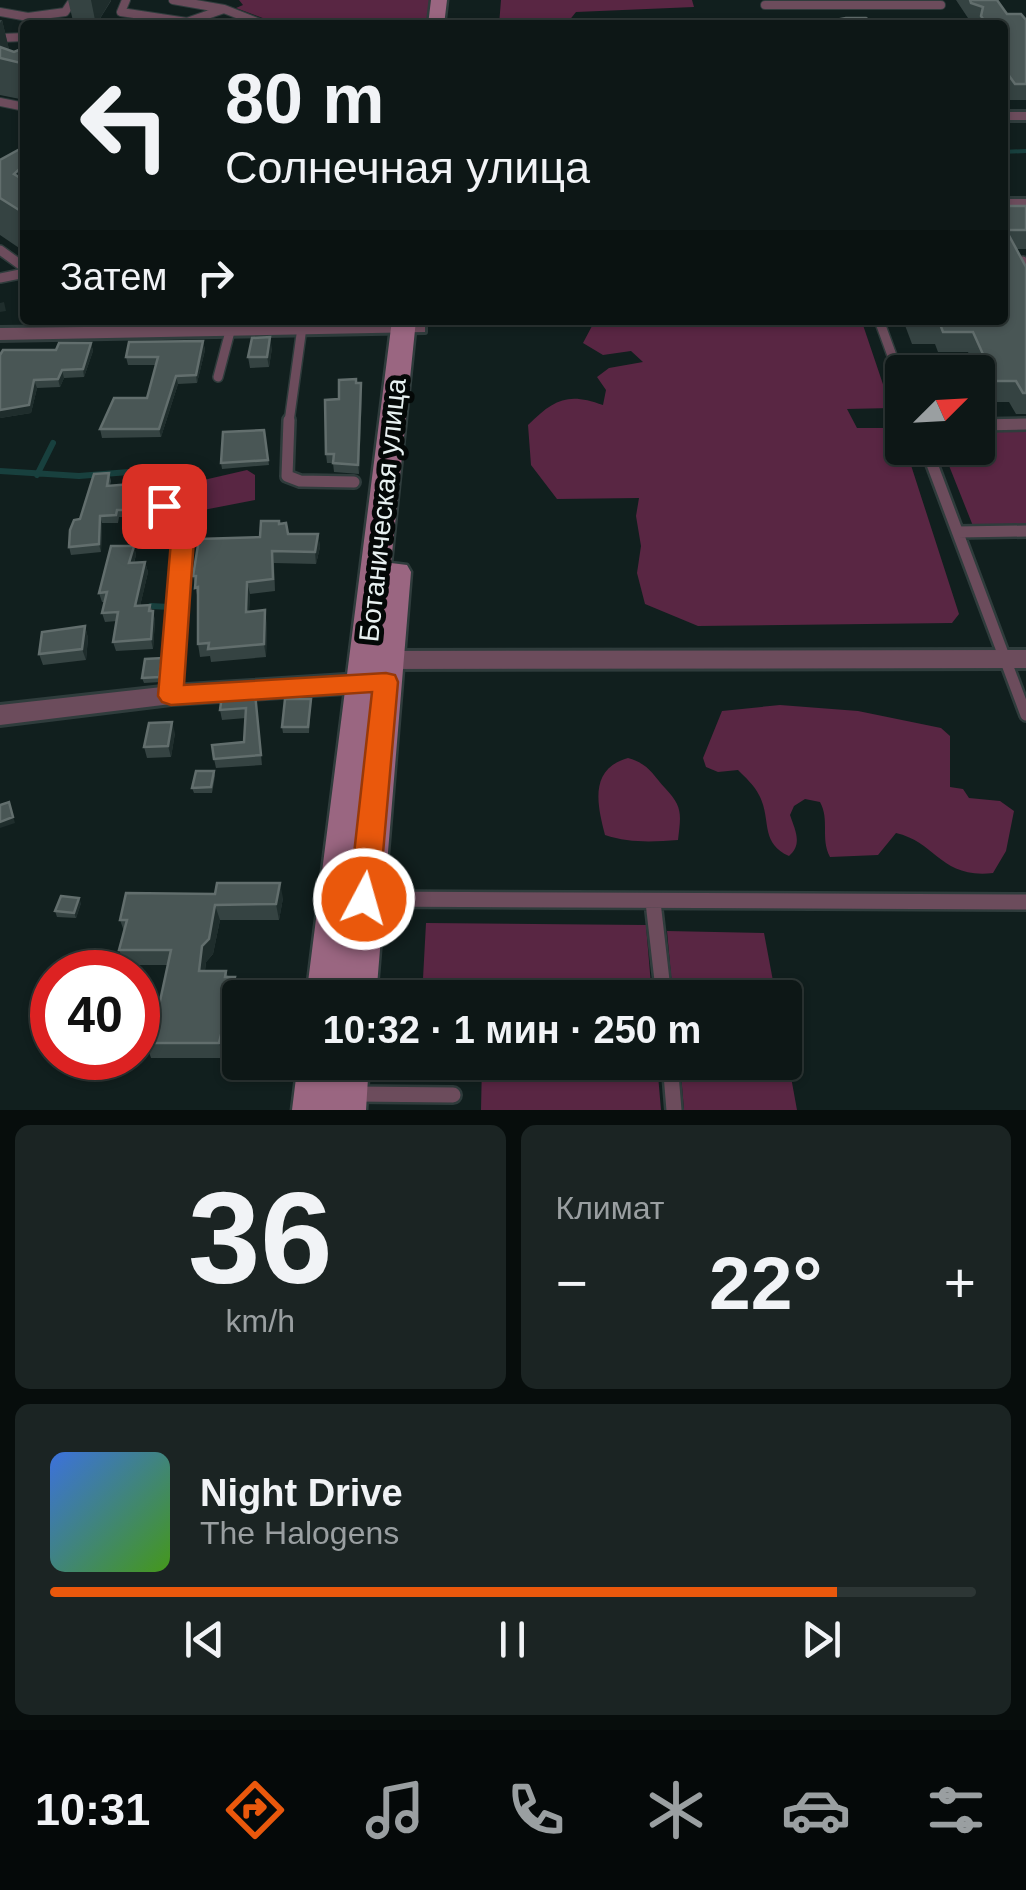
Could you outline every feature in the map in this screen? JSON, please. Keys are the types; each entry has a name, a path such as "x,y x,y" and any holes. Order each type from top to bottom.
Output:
{"street":[{"path":"0,334 303,325"},
{"name":"Ботаническая улица","path":"331,980 351,899 411,325"},
{"path":"0,715 375,671 1015,658"},
{"name":"Ботаническая улица","path":"351,899 354,980"}],"lane":[{"path":"6,0 0,10 36,18 65,12 73,0"},
{"path":"126,0 121,12 173,20"},
{"path":"173,0 224,9 251,20"},
{"path":"764,2 942,3"},
{"path":"193,20 224,9"},
{"path":"12,20 21,16"},
{"path":"136,20 144,16"},
{"path":"0,102 10,96"},
{"path":"0,250 20,266"},
{"path":"218,378 231,325"},
{"path":"303,325 289,419 288,476 300,481 354,482"},
{"path":"881,325 892,355"},
{"path":"995,424 1026,424"},
{"path":"932,465 1015,658 1026,716"},
{"path":"167,492 163,522 183,538 171,696"},
{"path":"958,532 1026,532"},
{"path":"351,899 1026,902"},
{"path":"653,902 662,980"},
{"path":"672,1080 674,1110"},
{"path":"331,1089 453,1095"}],"shaded area":[{"path":"239,0 430,0 429,20 268,20 236,8 243,5"},
{"path":"501,0 692,0 694,7 576,12 570,20 499,20"},
{"path":"591,325 863,325 885,390 885,408 847,409 857,428 885,428 885,465 911,465 959,614 952,623 698,626 645,604 637,573 641,546 636,516 639,498 557,499 531,465 528,425 537,416 562,400 580,399 603,405 606,390 597,377 609,368 643,362 631,351 603,355 583,343"},
{"path":"995,427 1026,427 1026,527 973,526 949,465 995,465"},
{"path":"247,470 255,475 255,500 193,512 181,505 182,485"},
{"path":"780,705 858,711 941,728 950,736 950,787 963,789 969,798 1000,801 1014,811 1006,851 993,873 962,871 896,833 878,855 830,857 820,802 805,799 794,806 790,815 796,847 789,856 780,850 773,844 763,804 752,785 738,770 718,772 706,767 703,758 722,711"},
{"path":"628,758 650,770 675,800 680,817 678,840 641,841 605,835 598,800 601,779 615,763"},
{"path":"426,923 646,925 651,980 423,980"},
{"path":"667,931 764,933 773,980 671,980"},
{"path":"482,1080 658,1080 661,1110 481,1110"},
{"path":"681,1080 792,1080 797,1110 684,1110"}],"building":[{"path":"970,0 997,0 1007,14 1021,14 1026,20 1026,84 1015,84 1008,74 1008,20 984,20 983,7"},
{"path":"0,47 14,52 20,49 20,63 0,58"},
{"path":"20,151 20,169 14,174 20,178 20,210 0,198 0,160"},
{"path":"1008,206 1026,206 1026,230 1008,230"},
{"path":"1008,234 1026,267 1026,393 1016,381 995,381 995,355 983,355 973,332 943,332 940,325 1008,325"},
{"path":"270,337 267,357 248,357 252,338"},
{"path":"203,341 196,375 176,376 159,429 100,429 114,398 147,398 158,357 126,357 129,342"},
{"path":"59,343 91,343 83,369 62,370 58,379 34,380 29,405 0,410 3,350 56,350"},
{"path":"356,379 356,383 361,383 358,465 333,463 334,454 326,454 325,400 339,399 339,380"},
{"path":"264,430 268,460 221,463 223,432"},
{"path":"109,473 107,486 133,484 126,510 100,516 99,544 69,547 70,530 74,520 80,519 94,474"},
{"path":"261,521 286,523 288,534 318,534 315,552 272,551 273,579 247,582 246,612 265,610 264,644 208,649 209,643 198,644 198,587 195,588 193,576 199,539 260,537"},
{"path":"111,546 134,546 129,563 145,562 135,606 150,605 149,611 153,611 151,639 113,642 118,612 102,613 107,592 99,593"},
{"path":"85,626 82,649 39,654 42,632"},
{"path":"162,658 159,677 142,678 145,659"},
{"path":"255,693 261,755 214,759 212,745 244,742 246,708 220,710 222,695"},
{"path":"285,699 311,699 308,727 282,727"},
{"path":"172,722 168,746 144,747 149,723"},
{"path":"196,771 214,771 211,787 192,788"},
{"path":"9,802 13,817 0,822 0,805"},
{"path":"217,883 280,883 276,904 215,905 199,971 226,971 225,977 235,977 222,980 219,1043 160,1043 160,1001 171,950 119,950 127,920 120,920 126,893 215,894"},
{"path":"61,896 79,898 74,913 55,911"}],"waterway":[{"path":"1008,152 1026,151"},
{"path":"38,473 53,443"},
{"path":"0,471 38,473"},
{"path":"38,473 79,476 129,472"},
{"path":"151,606 169,607 175,540"}],"route":[{"path":"164,506 163,522 183,538 171,696 386,682 364,899"}]}
